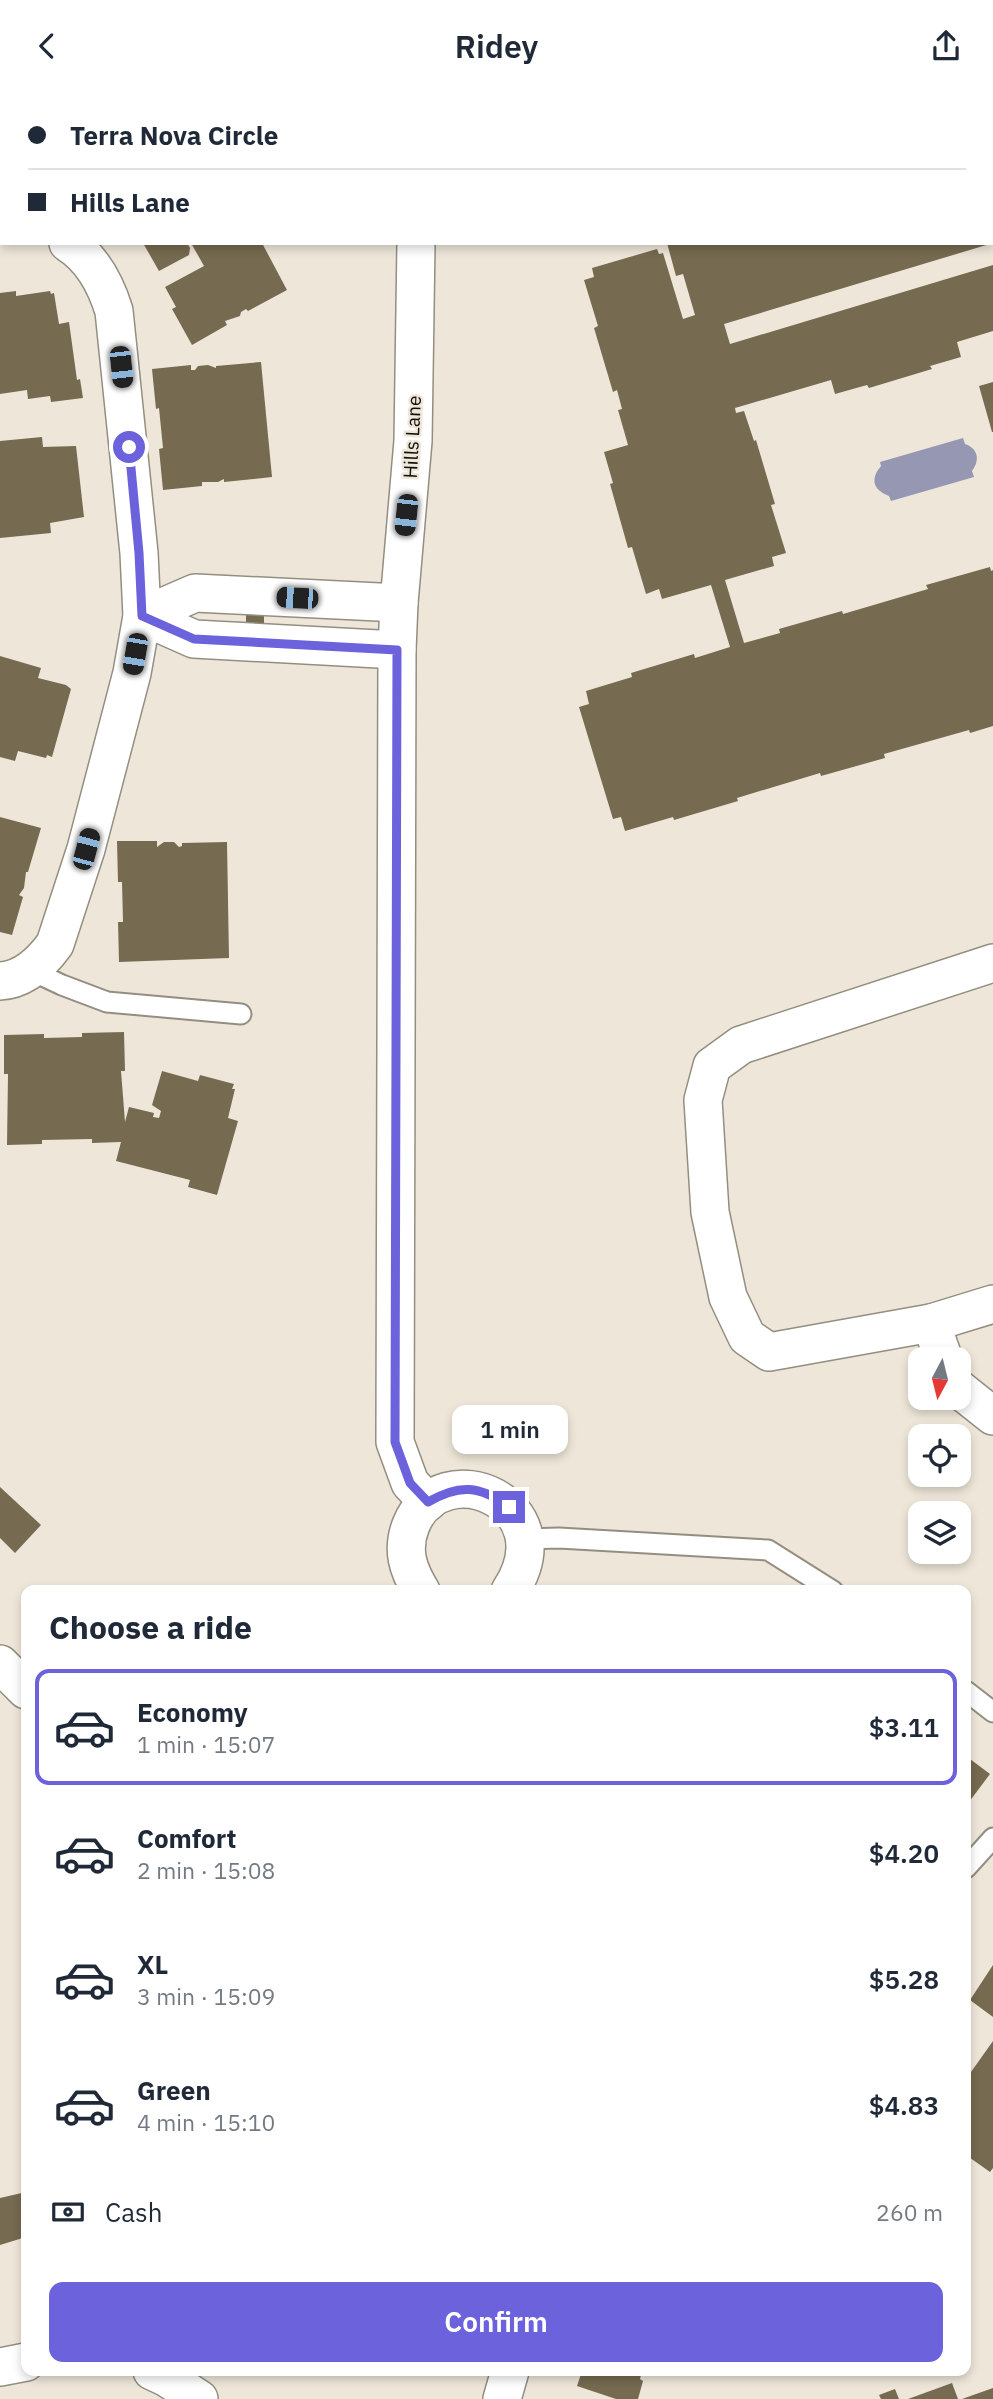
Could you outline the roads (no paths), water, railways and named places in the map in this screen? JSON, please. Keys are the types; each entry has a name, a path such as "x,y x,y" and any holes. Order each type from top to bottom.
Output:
{"street":[{"path":"15,975 45,957 55,944 62,927 86,849 132,673 142,616 139,553 114,311 101,278 70,245"},
{"name":"Hills Lane","path":"416,245 413,441 397,650 395,1442 410,1483 428,1502"},
{"path":"142,616 195,593 399,603"},
{"path":"142,616 194,639 397,650"},
{"path":"993,963 741,1045 712,1066 704,1100 710,1212 728,1297 747,1337 769,1352 931,1323 993,1304"},
{"path":"931,1323 939,1347"},
{"path":"971,1399 993,1416"},
{"path":"417,1585 410,1574 405,1555 407,1535 414,1517 428,1502 443,1493 460,1489 486,1493 509,1507 519,1522 525,1539 525,1557 520,1576 514,1585"},
{"path":"0,1664 21,1685"},
{"path":"0,2367 21,2363"},
{"path":"163,2376 200,2399"},
{"path":"502,2399 509,2376"}],"lane":[{"path":"15,975 61,985 107,1002 241,1014"},
{"path":"525,1539 559,1538 768,1551 823,1585"},
{"path":"971,1695 993,1712"},
{"path":"971,1862 993,1838"}],"water":[{"path":"963,438 976,455 972,471 974,477 891,501 889,496 879,491 874,480 881,466 880,462"}]}
